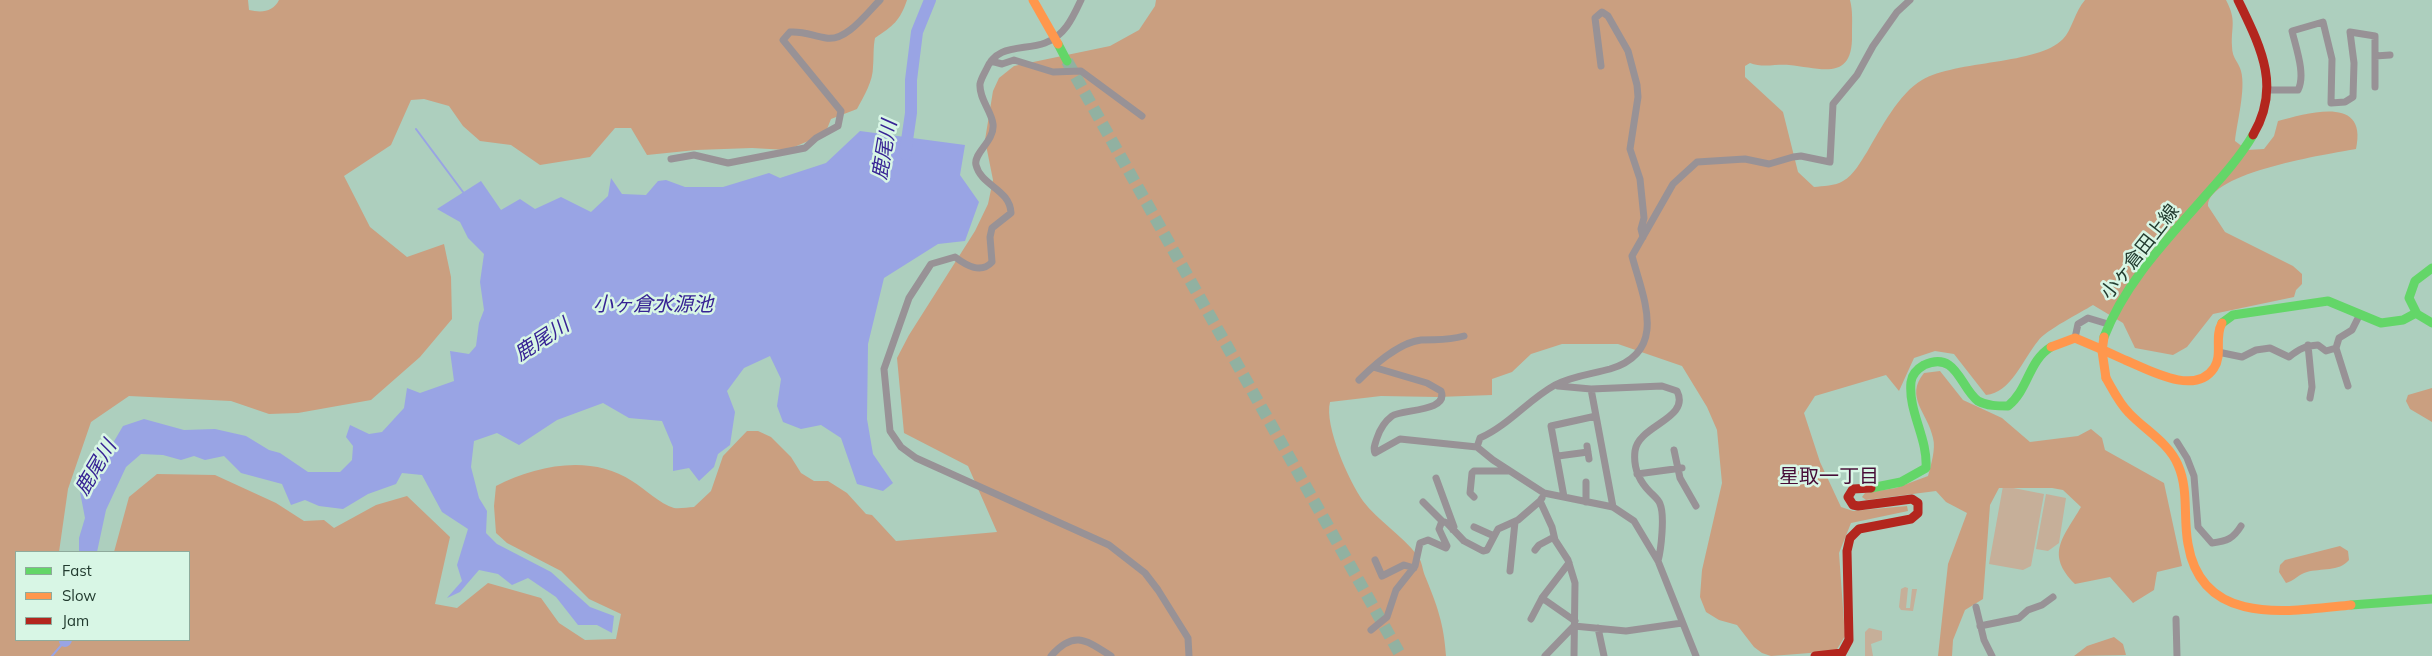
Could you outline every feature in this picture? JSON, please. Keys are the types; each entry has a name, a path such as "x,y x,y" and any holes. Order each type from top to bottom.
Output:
{"main road":[{"path":"1033,0 1067,61"},
{"name":"小ヶ倉田上線","path":"2238,0 2257,40 2265,66 2268,90 2261,118 2239,156 2128,287 2113,312 2104,337 2102,351 2106,378 2117,399 2130,415 2155,434 2170,449 2185,484 2187,499 2186,521 2190,551 2196,568 2219,596 2242,608 2269,613 2432,599"},
{"path":"2432,268 2415,281 2410,292 2410,302 2416,314 2432,323"},
{"path":"1815,656 1842,653 1849,640 1848,540 1859,529 1911,519 1916,517 1919,511 1918,503 1912,499 1858,506 1853,505 1848,497 1853,489 1872,489 1913,477 1926,468 1927,454 1911,402 1911,381 1914,373 1926,364 1940,361 1956,371 1976,400 1985,405 2008,406 2022,393 2041,354 2053,346 2075,338 2163,377 2177,379 2207,376 2215,367 2218,352 2217,334 2220,327 2227,318 2234,315 2328,301 2390,325 2400,323 2416,314"}],"street":[{"path":"671,159 694,156 728,163 805,148 816,138 838,126 841,112 787,48 783,40 790,32 802,31 828,39 843,35 880,0"},
{"path":"1081,0 1066,28 1044,43 1007,49 991,60 980,83 981,95 993,124 988,144 978,156 976,165 981,174 1008,199 1012,213 992,228 990,237 992,262 987,268 980,270 955,257 931,264 909,298 884,369 890,431 901,447 916,458 1109,545 1145,572 1188,638 1189,656"},
{"path":"1477,447 1480,438 1511,419 1526,404 1555,385 1612,368 1634,356 1645,342 1648,325 1646,304 1632,256 1673,184 1696,162 1744,159 1769,164 1801,156 1830,162 1833,104 1857,75 1873,46 1897,12 1910,0"},
{"path":"1601,66 1596,18 1602,12 1608,16 1628,51 1637,80 1638,97 1630,149 1640,179 1644,218 1641,230 1643,236"},
{"path":"2268,90 2298,90 2300,86 2300,66 2292,31 2323,22 2332,59 2331,103 2345,102 2353,97 2354,63 2350,32 2375,36 2375,87"},
{"path":"2375,56 2390,55"},
{"path":"991,60 1002,64 1014,60 1053,72 1080,71 1142,116"},
{"path":"2348,386 2336,348 2339,338 2352,330 2360,314"},
{"path":"2075,338 2078,324 2088,318 2108,324"},
{"path":"1359,380 1373,366 1414,342 1446,341 1464,336"},
{"path":"2318,345 2319,336"},
{"path":"2218,352 2242,357 2256,350 2270,348 2289,357 2300,348 2308,345 2318,345 2326,351 2336,348"},
{"path":"2308,345 2312,387 2310,398"},
{"path":"1373,366 1427,383 1441,391 1442,395 1441,400 1433,406 1393,415 1383,424 1374,447 1374,453 1400,439 1477,447 1493,460 1544,493 1613,507 1634,521 1658,561 1696,656"},
{"path":"1555,385 1591,388 1662,386 1677,391 1680,401 1676,410 1639,440 1635,453 1637,474 1660,504 1662,513 1658,561"},
{"path":"1591,388 1613,507"},
{"path":"1564,497 1551,426 1596,416"},
{"path":"2178,442 2194,476 2198,527 2212,543 2227,541 2234,537 2242,526"},
{"path":"1674,450 1696,506"},
{"path":"1558,456 1588,452"},
{"path":"1637,474 1680,469"},
{"path":"1474,497 1470,493 1472,473 1474,471 1510,471"},
{"path":"1436,478 1446,510 1454,526 1453,530"},
{"path":"1586,482 1586,502"},
{"path":"1423,502 1464,541 1483,551 1487,550 1494,536 1503,526 1515,522 1540,501 1544,493"},
{"path":"1540,501 1552,527 1554,537 1569,563 1575,583 1574,656"},
{"path":"1371,630 1387,617 1396,590 1414,568 1419,546 1424,540 1434,541 1446,548 1447,546 1439,529 1442,521"},
{"path":"1510,571 1515,522"},
{"path":"1474,527 1494,536"},
{"path":"1535,550 1539,545 1554,537"},
{"path":"1375,560 1382,576 1404,566 1414,568"},
{"path":"1531,619 1542,598 1569,563"},
{"path":"1980,626 2019,618 2028,610 2042,605 2053,597"},
{"path":"1542,598 1574,623 1598,628 1626,631 1646,630 1682,623"},
{"path":"1976,607 1980,626 1992,656"},
{"path":"2176,619 2177,656"},
{"path":"1545,656 1574,623"},
{"path":"1598,628 1604,656"},
{"path":"1051,656 1066,642 1086,640 1111,656"}],"shaded area":[{"path":"0,0 248,0 249,10 267,11 274,7 279,0 907,0 902,13 895,22 875,38 873,72 868,88 857,109 831,119 825,134 787,150 752,148 696,150 647,155 631,128 615,128 590,157 540,165 511,145 480,141 463,126 449,106 424,99 411,100 391,145 344,176 370,227 407,257 444,244 451,277 452,319 420,357 371,400 298,413 269,414 231,401 129,396 91,422 68,489 59,551 15,551 15,641 190,641 190,551 114,551 129,497 157,474 215,475 276,503 304,521 324,520 334,528 376,505 407,496 450,537 435,604 457,608 488,583 541,598 559,623 585,640 616,639 621,614 589,599 561,571 507,543 496,533 494,506 496,486 546,468 582,465 599,467 616,473 674,508 694,507 711,491 723,456 747,431 758,431 771,437 791,457 801,473 814,481 828,481 847,493 866,514 872,515 896,541 997,532 968,466 904,433 897,358 909,335 975,231 988,204 993,180 985,140 993,91 999,78 1014,66 1110,46 1139,30 1155,6 1156,0 1850,0 1852,8 1851,50 1847,60 1841,66 1833,69 1823,69 1750,63 1745,66 1745,77 1783,112 1798,172 1814,187 1836,184 1851,175 1860,164 1898,103 1922,80 1955,69 2035,54 2051,47 2063,39 2069,31 2085,0 2226,0 2233,23 2232,50 2242,78 2242,96 2235,141 2247,150 2264,149 2274,136 2278,121 2319,112 2345,114 2353,121 2357,132 2356,149 2297,160 2248,174 2227,183 2213,194 2208,206 2225,232 2293,266 2302,274 2302,284 2296,290 2294,297 2213,314 2187,347 2173,355 2135,348 2123,323 2093,305 2055,327 2042,337 2032,348 2009,382 1995,393 1986,395 1954,354 1935,351 1914,358 1899,391 1886,375 1815,396 1804,413 1820,462 1841,507 1853,511 1907,506 1908,511 1851,523 1839,553 1845,636 1836,651 1771,656 1762,653 1754,647 1737,625 1719,620 1706,612 1700,597 1702,570 1722,483 1717,430 1707,407 1682,366 1618,344 1562,344 1531,354 1512,372 1492,379 1492,395 1438,397 1381,396 1330,402 1329,412 1334,439 1357,492 1369,508 1420,559 1439,615 1444,634 1446,656 0,656"},
{"path":"1940,371 1963,400 2002,418 2030,442 2078,436 2091,429 2102,438 2105,450 2164,483 2182,566 2157,572 2154,590 2133,603 2110,577 2075,584 2061,564 2059,555 2063,537 2081,507 2063,490 2052,488 1999,488 1990,505 1983,599 1965,610 1953,640 1952,656 1938,656 1948,564 1967,513 1946,502 1936,491 1866,500 1862,497 1865,493 1896,488 1928,476 1933,457 1934,442 1919,405 1916,390 1918,382 1924,373"},
{"path":"2432,388 2432,422 2410,409 2406,401 2408,395"},
{"path":"2003,486 2044,494 2031,566 2023,570 1989,564"},
{"path":"2046,494 2066,498 2059,543 2048,551 2036,549"},
{"path":"2340,546 2348,551 2349,560 2345,564 2330,569 2307,572 2286,583 2279,572 2280,565 2285,560"},
{"path":"1908,588 1906,608 1910,608 1912,589 1917,589 1913,611 1901,610 1899,607 1901,589"},
{"path":"1869,628 1882,631 1882,640 1871,644 1873,656 1865,656 1865,632"},
{"path":"2114,637 2123,644 2126,655 2074,656 2087,646"}],"water":[{"name":"小ヶ倉水源池","path":"860,131 965,145 960,175 979,202 965,241 938,244 884,278 868,344 867,419 873,454 893,483 883,491 857,484 841,438 821,425 801,429 783,422 777,406 781,379 770,356 744,368 727,391 735,412 730,445 718,454 714,467 699,481 689,468 673,471 673,447 662,421 629,418 603,403 557,420 519,445 497,433 474,441 471,467 479,498 487,511 486,533 497,544 551,572 590,607 614,616 612,633 597,625 578,625 556,597 528,578 512,585 498,574 479,570 460,592 447,598 462,581 457,565 468,529 442,512 422,475 402,473 396,484 368,494 343,509 319,506 305,500 291,505 282,484 241,473 224,456 205,460 194,456 181,460 163,455 141,454 126,467 106,510 97,551 79,551 79,538 85,518 80,492 96,472 123,426 144,419 184,430 215,429 246,436 269,450 280,453 308,472 340,472 352,460 353,446 346,437 350,425 369,434 382,432 404,408 407,388 420,393 454,381 450,351 469,354 476,346 479,323 484,310 480,282 484,254 468,238 460,222 437,209 481,181 501,210 520,199 535,209 561,197 591,212 608,196 611,178 622,194 646,195 658,181 666,180 685,187 723,187 769,173 780,178 826,163"}],"waterway":[{"name":"鹿尾川","path":"905,154 911,113 911,80 917,32 930,0"},
{"path":"416,129 463,192"},
{"path":"52,656 65,641"}],"tunnel":[{"path":"1067,61 1401,656"}],"traffic: fast":[{"path":"1058,44 1067,61"},
{"path":"2104,337 2113,317 2136,279 2162,245 2231,166 2253,135"},
{"path":"2432,268 2415,281 2409,298 2417,314 2432,323"},
{"path":"2222,323 2233,315 2328,301 2381,323 2403,320 2416,313"},
{"path":"1871,488 1901,482 1926,468 1924,446 1912,404 1911,393 1911,382 1919,368 1935,362 1944,362 1957,372 1978,401 1989,405 2008,406 2020,392 2033,367 2043,353 2051,347"},
{"path":"2351,605 2432,599"}],"traffic: slow":[{"path":"1033,0 1058,44"},
{"path":"2051,347 2075,338 2158,374 2183,381 2195,380 2206,376 2217,363 2219,334 2222,323"},
{"path":"2104,337 2102,351 2106,378"},
{"path":"2106,378 2125,409 2163,443 2178,465 2184,484 2188,544 2197,571 2211,590 2230,602 2252,608 2302,610 2351,605"}],"traffic: jam":[{"path":"2238,0 2260,50 2265,66 2267,83 2262,117 2253,135"},
{"path":"1815,656 1842,653 1849,640 1847,551 1850,538 1859,529 1911,519 1918,513 1918,503 1912,499 1858,506 1853,505 1848,497 1853,489 1871,488"}],"district":[{"name":"星取一丁目","path":"1829,477"}]}
